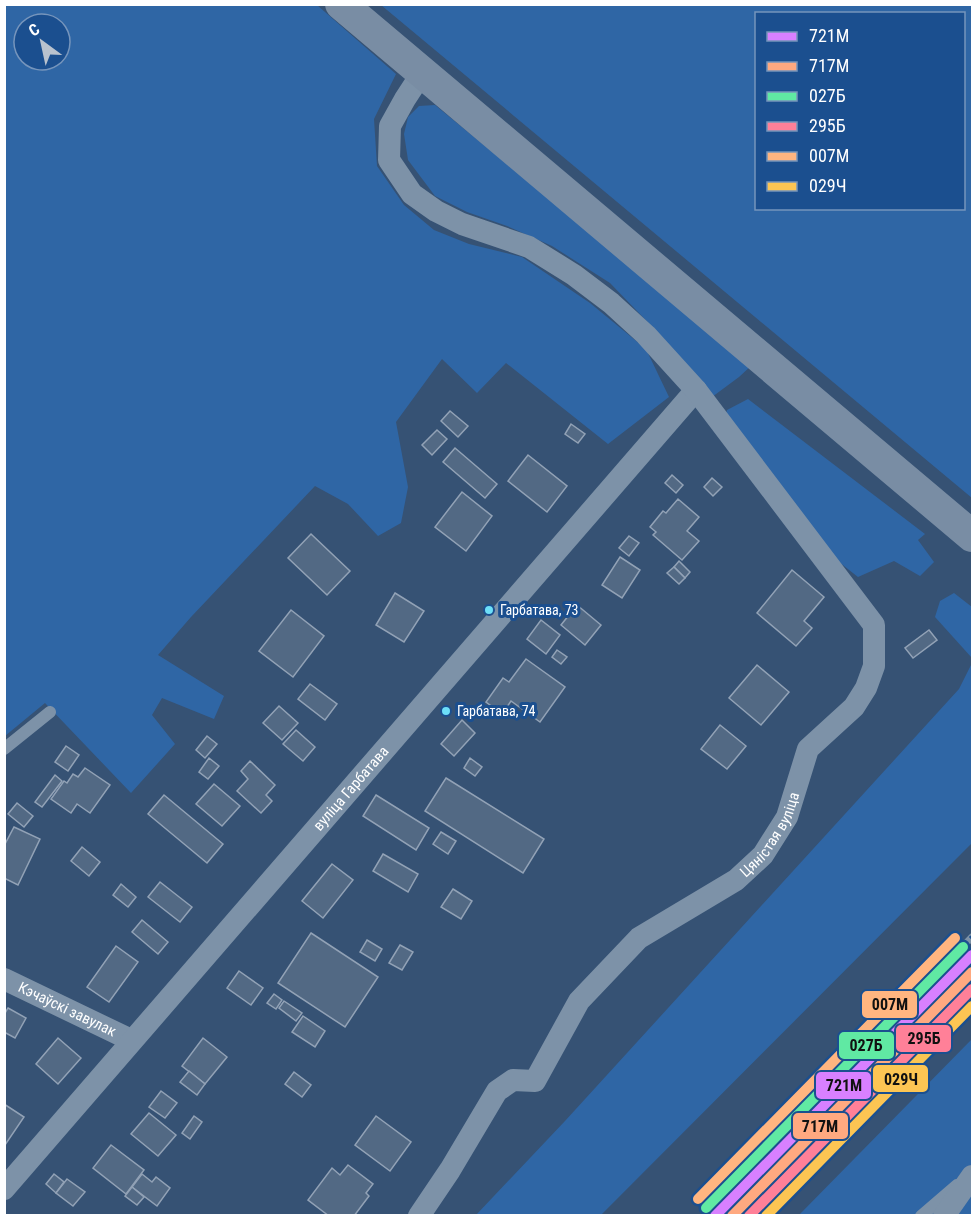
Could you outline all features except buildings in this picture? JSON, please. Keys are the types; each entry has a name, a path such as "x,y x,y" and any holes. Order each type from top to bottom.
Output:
{"main road":[{"path":"340,4 972,536"}],"street":[{"path":"422,73 390,126 389,160 412,194 436,212 462,224 529,247 574,276 611,303 637,327 696,390"},
{"name":"вуліца Гарбатава","path":"4,1189 696,390"},
{"name":"Цяністая вуліца","path":"419,1215 450,1170 497,1091 513,1080 535,1081 579,1001 639,938 736,880 763,855 787,817 808,749 854,706 866,688 874,666 874,625 696,390"},
{"name":"Кэчаўскі завулак","path":"4,979 131,1040"},
{"path":"944,1215 972,1176"}],"lane":[{"path":"4,749 50,712"},
{"path":"921,1215 972,1171"}],"shaded area":[{"path":"5,5 317,5 396,74 374,119 377,166 404,205 434,230 469,244 522,257 590,303 646,349 669,397 608,444 506,363 477,393 442,359 396,422 408,487 401,523 378,536 348,504 315,486 158,655 224,696 214,719 162,698 152,715 175,744 131,793 45,703 5,736"},
{"path":"381,5 972,5 972,498"},
{"path":"435,105 752,365 712,397 663,338 610,283 552,246 507,226 467,212 435,196 408,160 404,134 408,117 419,106"},
{"path":"748,399 925,534 918,540 934,562 920,576 894,561 858,577 825,551 724,422 727,410"},
{"path":"954,593 972,607 972,658 935,617 940,601"},
{"path":"972,663 972,843 601,1215 476,1215 565,1121 959,689"},
{"path":"972,1039 972,1215 799,1215"}],"railway":[{"path":"763,1166 828,1087 972,937"}],"transit line":[{"name":"007М","path":"698,1199 955,938"},
{"name":"027Б","path":"706,1208 963,947"},
{"name":"721М","path":"715,1216 972,955"},
{"name":"717М","path":"732,1216 972,972"},
{"name":"295Б","path":"749,1216 972,989"},
{"name":"029Ч","path":"766,1216 972,1006"}],"place":[{"name":"Гарбатава, 73","path":"489,610"},
{"name":"Гарбатава, 74","path":"446,711"}]}
